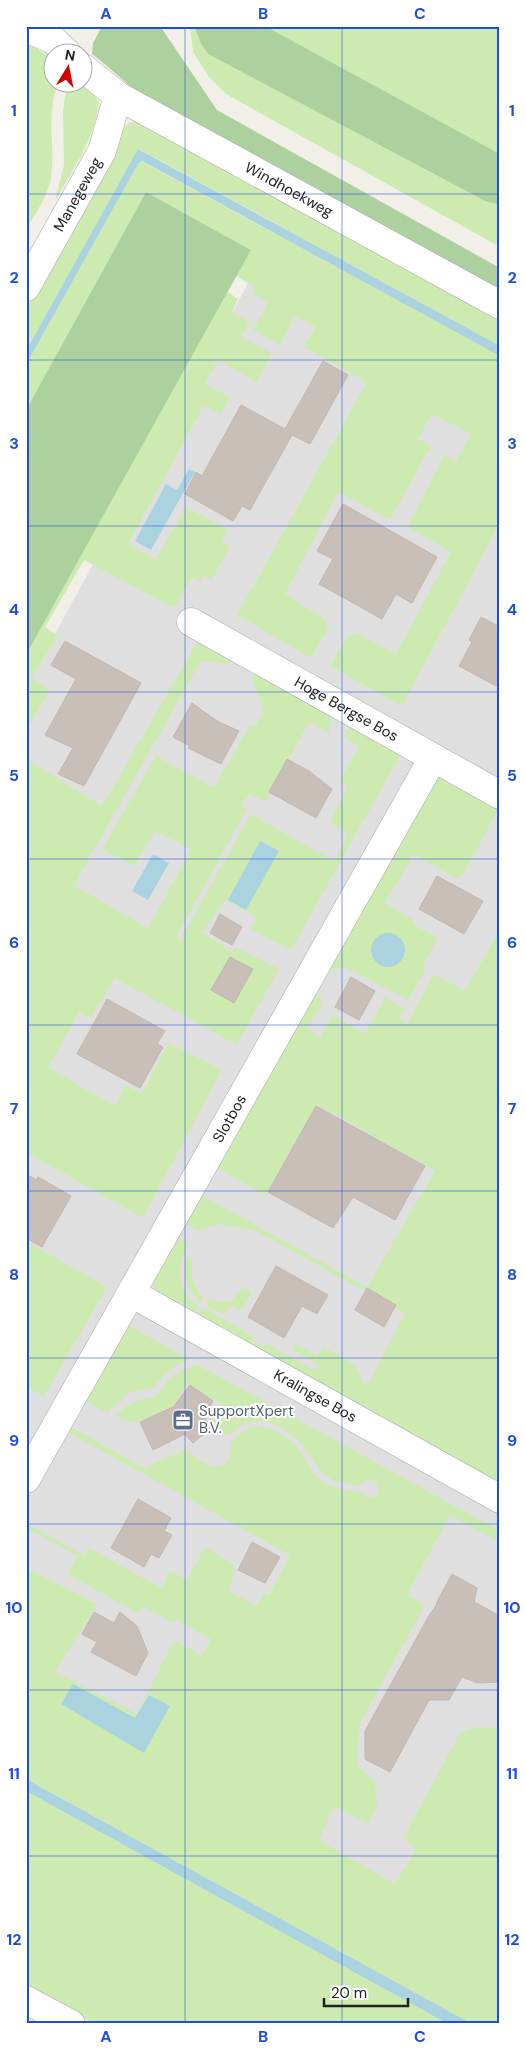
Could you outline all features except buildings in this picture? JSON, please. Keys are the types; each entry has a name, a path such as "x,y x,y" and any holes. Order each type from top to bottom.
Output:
{"street":[{"path":"26,28 54,42"},
{"name":"Windhoekweg","path":"92,75 118,96 500,305"},
{"name":"Manegeweg","path":"26,287 102,151 118,96"},
{"name":"Hoge Bergse Bos","path":"191,622 500,795"},
{"name":"Slotbos","path":"26,1479 432,758"},
{"name":"Kralingse Bos","path":"132,1293 500,1498"},
{"path":"26,2000 71,2024"}],"shaded area":[{"path":"302,186 500,294 500,2024 465,2024 26,1774 26,686"}],"green space":[{"path":"102,26 160,26 217,110 500,268 500,292 150,103 92,54 93,43"},
{"path":"190,26 194,26 201,44 208,54 485,201 500,205 500,247 226,94 209,77 193,52"},
{"path":"194,26 265,26 500,154 500,205 485,201 208,54 201,44"},
{"path":"265,26 500,26 500,154"},
{"path":"26,41 42,52 42,92 56,92 52,117 51,178 44,198 26,230"},
{"path":"67,92 91,92 99,102 97,116 88,141 55,201 64,165 63,112"},
{"path":"143,120 500,317 500,346 139,149 26,351 26,302 121,128 131,122"},
{"path":"141,161 500,356 500,523 402,706 330,666 347,637 358,634 396,654 451,552 407,527 444,455 456,461 471,434 432,414 418,439 431,446 390,520 338,492 285,594 325,619 328,629 311,658 237,615 367,382 303,347 316,327 295,316 280,345 253,330 268,302 252,293 255,287 236,276 251,250 146,192 26,410 26,365"},
{"path":"146,192 251,250 26,655 26,410"},
{"path":"228,292 238,299 232,312 249,322 241,337 272,353 256,382 218,360 205,384 230,397 221,414 204,405 128,544 156,559 186,507 228,530 221,542 230,546 212,580 204,575 200,581 192,578 174,608 84,560 45,627 58,636 31,678 50,690 26,731 26,655"},
{"path":"200,637 237,659 229,664 201,661 74,885 148,929 191,849 155,831 134,866 102,849 156,756 214,788 250,725 255,727 264,710 252,679 256,671 331,712 329,733 309,722 266,802 249,794 241,806 247,809 176,937 180,940 251,814 334,861 348,835 330,822 348,786 339,781 359,747 344,737 350,725 402,752 291,950 250,929 257,918 225,899 203,932 232,952 235,947 279,969 237,1045 115,978 91,1018 79,1012 48,1068 115,1106 126,1085 142,1094 169,1043 222,1070 143,1218 26,1152 26,759 102,806"},
{"path":"439,778 450,780 499,808 463,875 455,878 414,854 385,903 413,920 414,925 438,938 423,965 425,970 408,1000 346,968 325,969 428,781"},
{"path":"500,929 500,1050 497,1055 500,1057 500,1486 196,1318 202,1307 254,1337 253,1342 262,1346 268,1344 313,1370 317,1368 317,1364 292,1350 295,1344 317,1356 324,1347 355,1365 363,1383 369,1383 405,1313 254,1230 218,1224 198,1231 183,1222 199,1194 367,1287 435,1171 317,1104 265,1195 215,1167 314,987 322,1004 307,1028 320,1037 332,1015 365,1034 385,997 405,1009 399,1019 407,1024 434,974 465,991"},
{"path":"176,1235 189,1244 182,1261 180,1277 185,1292 198,1306 192,1317 164,1302 156,1291 155,1275 158,1266"},
{"path":"26,1241 107,1287 44,1396 26,1387"},
{"path":"187,1257 193,1259 192,1275 194,1284 204,1298 201,1302 191,1292 186,1282"},
{"path":"243,1287 252,1293 241,1311 231,1306 224,1315 206,1306 209,1299 221,1302 231,1301"},
{"path":"128,1325 190,1360 174,1367 153,1388 130,1392 107,1413 84,1400"},
{"path":"198,1365 500,1531 499,1542 450,1515 407,1595 425,1605 359,1725 357,1765 375,1782 377,1806 369,1824 334,1806 319,1840 395,1884 416,1849 403,1838 460,1733 475,1727 494,1728 500,1723 500,2024 472,2024 26,1779 26,1568 97,1604 55,1672 137,1714 174,1640 202,1656 211,1639 177,1620 171,1622 143,1606 138,1613 67,1574 78,1556 26,1528 26,1523 85,1556 89,1548 161,1588 170,1571 187,1580 205,1547 234,1565 234,1575 228,1591 257,1606 264,1593 269,1595 290,1555 66,1431 69,1426 146,1469 152,1464 187,1449 199,1460 214,1467 226,1464 230,1455 231,1443 243,1431 257,1426 263,1427 286,1437 294,1444 313,1472 325,1483 370,1497 375,1497 379,1491 376,1481 365,1480 359,1486 333,1481 320,1470 298,1440 281,1427 264,1421 244,1423 233,1433 226,1436 221,1427 213,1423 222,1404 186,1385 172,1409 135,1422 122,1420 117,1415 134,1402 155,1398 177,1373"},
{"path":"26,1791 448,2024 95,2024 26,1987"}],"water":[{"path":"138,149 500,346 500,356 142,161 138,164 26,365 26,351"},
{"path":"189,469 195,472 151,550 135,541 166,484 177,490"},
{"path":"260,841 279,851 246,910 228,900"},
{"path":"153,854 169,863 148,900 132,891"},
{"path":"388,933 395,934 400,938 404,943 404,957 400,962 395,966 388,967 381,966 376,962 372,957 371,950 372,943 376,938 381,934"},
{"path":"73,1684 135,1718 149,1695 170,1706 144,1753 61,1704"},
{"path":"26,1779 472,2024 448,2024 26,1791"}],"place":[{"name":"SupportXpert B.V.","path":"183,1420"}]}
